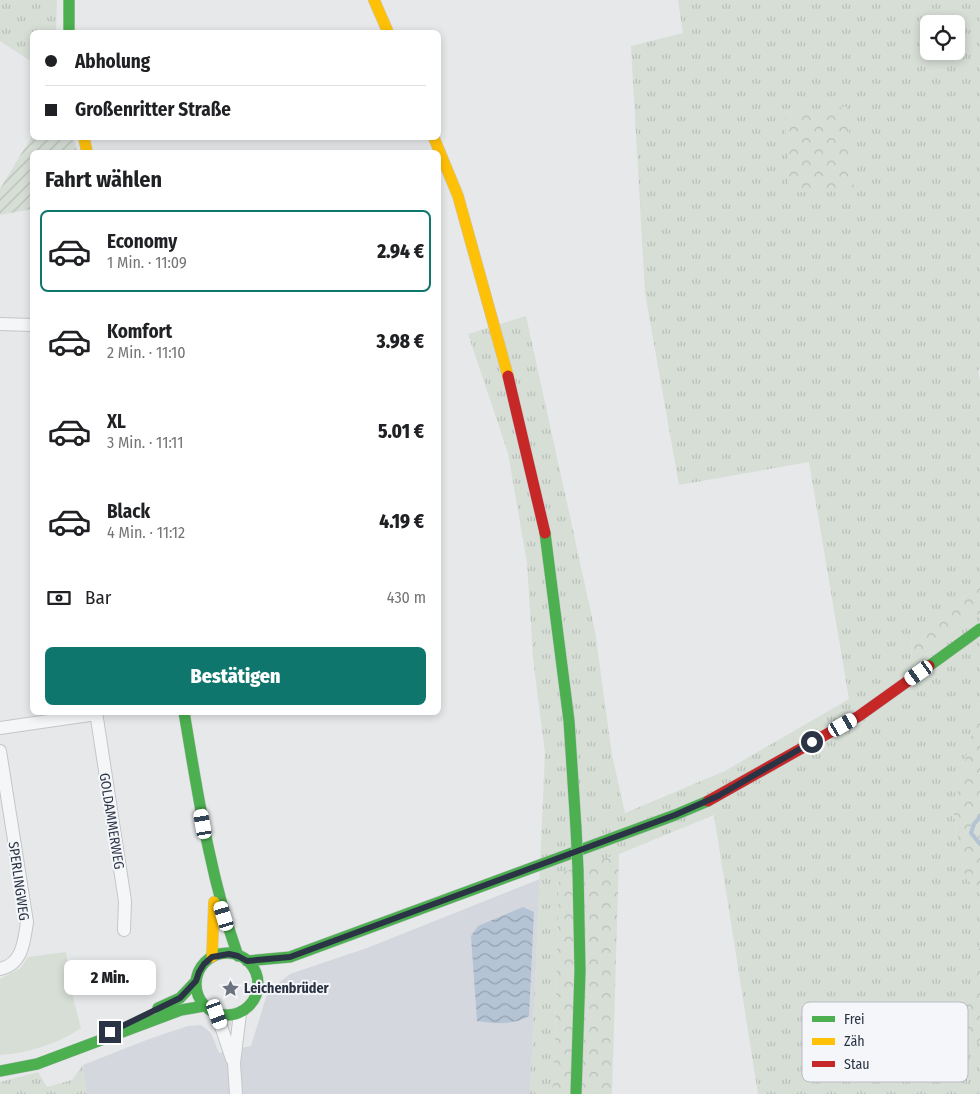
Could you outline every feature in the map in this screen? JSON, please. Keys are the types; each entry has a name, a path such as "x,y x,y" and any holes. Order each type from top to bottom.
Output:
{"street":[{"path":"69,0 69,30"},
{"path":"374,0 387,30"},
{"path":"441,155 458,196 506,367 544,529 569,721 576,828 580,971 576,1094"},
{"path":"0,324 30,325"},
{"path":"185,715 213,879 229,934 243,958 253,968 258,984 257,993 253,1001 240,1012 225,1015 217,1014 204,1006 197,990 196,981 199,972 212,957 229,954 243,958 290,957 675,815 718,796 859,716 980,629"},
{"path":"0,728 83,715"},
{"name":"GOLDAMMERWEG","path":"96,715 125,901 124,930"},
{"name":"SPERLINGWEG","path":"0,751 27,922 23,947 17,958 8,967 0,969"},
{"path":"212,957 214,920 213,879"},
{"path":"258,984 290,957"},
{"path":"75,1050 180,998 196,981"},
{"path":"0,1071 37,1064 181,1010 204,1006"},
{"path":"236,1094 234,1063 240,1012"},
{"path":"217,1014 234,1063"}],"shaded area":[{"path":"540,879 530,1094 86,1094 83,1065 188,1026 201,1025 211,1033 219,1053 251,1046 268,991 290,974 367,948"}],"green space":[{"path":"0,0 57,0 56,30 30,30 30,61 0,41"},
{"path":"678,0 980,0 980,368 978,371 980,380 980,586 912,633 911,660 980,613 980,702 953,809 965,878 980,889 980,938 974,998 955,1002 802,1002 802,1082 968,1082 968,1044 980,1042 980,1094 758,1094 714,815 619,854 559,873 555,1048 552,1094 530,1094 545,753 533,658 527,563 508,453 468,334 526,316 595,631 612,755 625,813 725,771 849,699 809,462 679,485 645,293 631,46 683,33"},
{"path":"847,106 854,187 789,193 785,117"},
{"path":"30,139 74,140 77,150 30,150 30,209 0,215 0,189"},
{"path":"980,586 980,613 911,661 912,633"},
{"path":"980,702 980,889 965,878 953,809"},
{"path":"619,854 612,1094 552,1094 555,1048 559,873"},
{"path":"980,938 980,1042 968,1044 968,1002 956,1002 974,998"},
{"path":"66,952 74,1002 81,1028 62,1039 42,1047 0,1055 0,979 21,968 28,957"},
{"path":"83,1065 86,1094 0,1094 0,1082 38,1072 47,1087 72,1080"}],"water":[{"path":"523,907 534,912 529,1016 517,1021 504,1023 477,1021 471,936 478,926"}],"waterway":[{"path":"980,817 974,824 971,833 980,844"}],"traffic: fast":[{"path":"69,0 69,30"},
{"path":"545,533 569,721 576,828"},
{"path":"929,666 980,629"},
{"path":"185,715 212,866 238,956"},
{"path":"247,961 290,957 675,815 708,801"},
{"path":"576,828 578,870"},
{"path":"576,1094 580,971 578,870"},
{"path":"227,953 244,958 249,962 253,967 258,984 253,1001 249,1006 244,1010 227,1015 210,1010 205,1006 201,1001 196,984 201,967 205,962 210,958 227,953"},
{"path":"158,1008 180,998 196,981"},
{"path":"0,1071 37,1064 181,1010 204,1006"}],"traffic: slow":[{"path":"374,0 387,30"},
{"path":"84,140 87,150"},
{"path":"435,140 439,150"},
{"path":"441,155 458,196 508,376"},
{"path":"212,957 214,902"}],"traffic: jam":[{"path":"508,376 545,533"},
{"path":"708,801 859,716 929,666"}],"place":[{"name":"Leichenbrüder","path":"230,988"}],"route":[{"path":"110,1032 180,998 196,981 204,964 212,957 220,954 229,954 247,961 290,957 675,815 718,796 812,742"}]}
